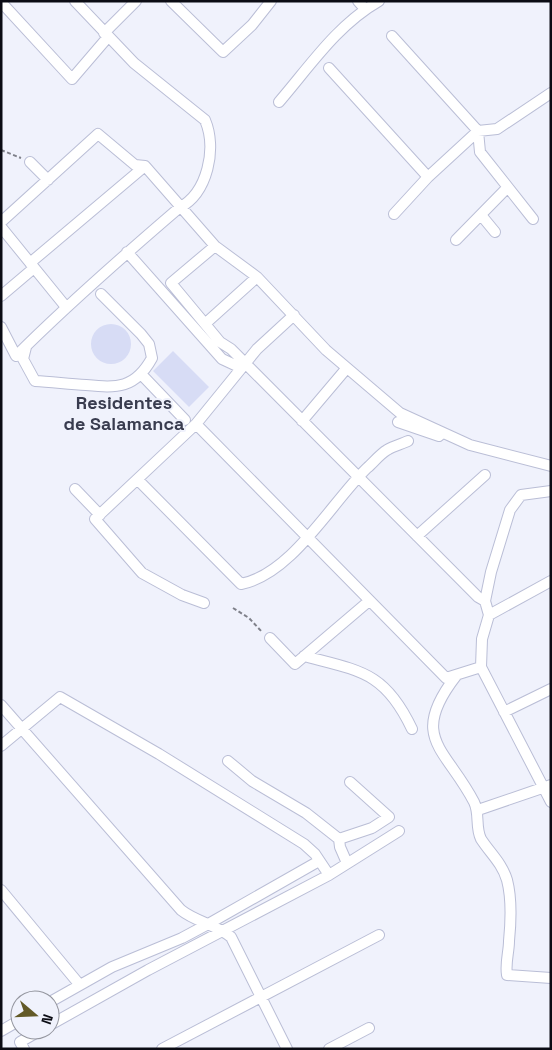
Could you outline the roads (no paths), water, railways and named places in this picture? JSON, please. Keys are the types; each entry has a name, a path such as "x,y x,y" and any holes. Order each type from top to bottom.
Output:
{"street":[{"path":"1,327 16,356 66,307 127,252 187,203 199,188 206,173 210,130 205,120 134,63 75,1"},
{"path":"1,2 72,79 106,35 136,1"},
{"path":"171,1 224,52 252,25 271,1"},
{"path":"279,102 314,61 324,46 362,5 378,1"},
{"path":"392,36 478,131 480,152 533,219"},
{"path":"329,68 428,177"},
{"path":"394,214 428,177 478,131 497,129 551,94"},
{"path":"1,222 98,134 134,165 145,166 177,202 179,208 215,246 257,277 294,315 312,337 346,369 400,413 470,444"},
{"path":"30,162 48,180"},
{"path":"1,296 145,166"},
{"path":"456,240 507,188"},
{"path":"481,215 495,232"},
{"path":"1,228 66,307"},
{"path":"215,246 171,283 220,342 231,349 478,597 485,601"},
{"path":"127,252 222,359 237,366 246,364"},
{"path":"206,323 257,277"},
{"path":"26,346 23,359 35,381 108,388 122,386 142,374 152,358 149,344 101,294"},
{"path":"204,603 182,595 142,573 95,519 196,424 258,349 294,315"},
{"path":"302,421 346,369"},
{"path":"142,374 185,420"},
{"path":"398,422 420,431 551,466"},
{"path":"196,424 446,678 481,667"},
{"path":"138,480 241,584 250,583 278,567 307,538 359,476 386,450 408,441"},
{"path":"418,536 485,476"},
{"path":"75,489 100,514"},
{"path":"551,491 521,495 510,510 491,572 485,601 489,615 482,639 481,667 504,712 547,786 551,802"},
{"path":"489,615 551,581"},
{"path":"270,638 295,664 369,601"},
{"path":"304,656 368,674 395,698 412,729"},
{"path":"456,676 435,706 434,731 437,747 469,792 478,810 477,822 480,836 497,857 508,883 510,901 507,975 551,978"},
{"path":"504,712 551,689"},
{"path":"1,746 60,697 159,754 304,844 329,875"},
{"path":"1,705 181,910 191,918 210,923 231,937 287,1049"},
{"path":"228,761 252,781 306,813 339,839 340,847 347,863"},
{"path":"339,839 372,828 389,817 350,782"},
{"path":"478,810 547,786"},
{"path":"60,1020 329,875 399,831"},
{"path":"60,996 112,967 182,938 319,861"},
{"path":"1,890 79,984"},
{"path":"162,1049 379,934"},
{"path":"329,1049 369,1028"}],"district":[{"name":"Residentes de Salamanca","path":"124,412"}]}
